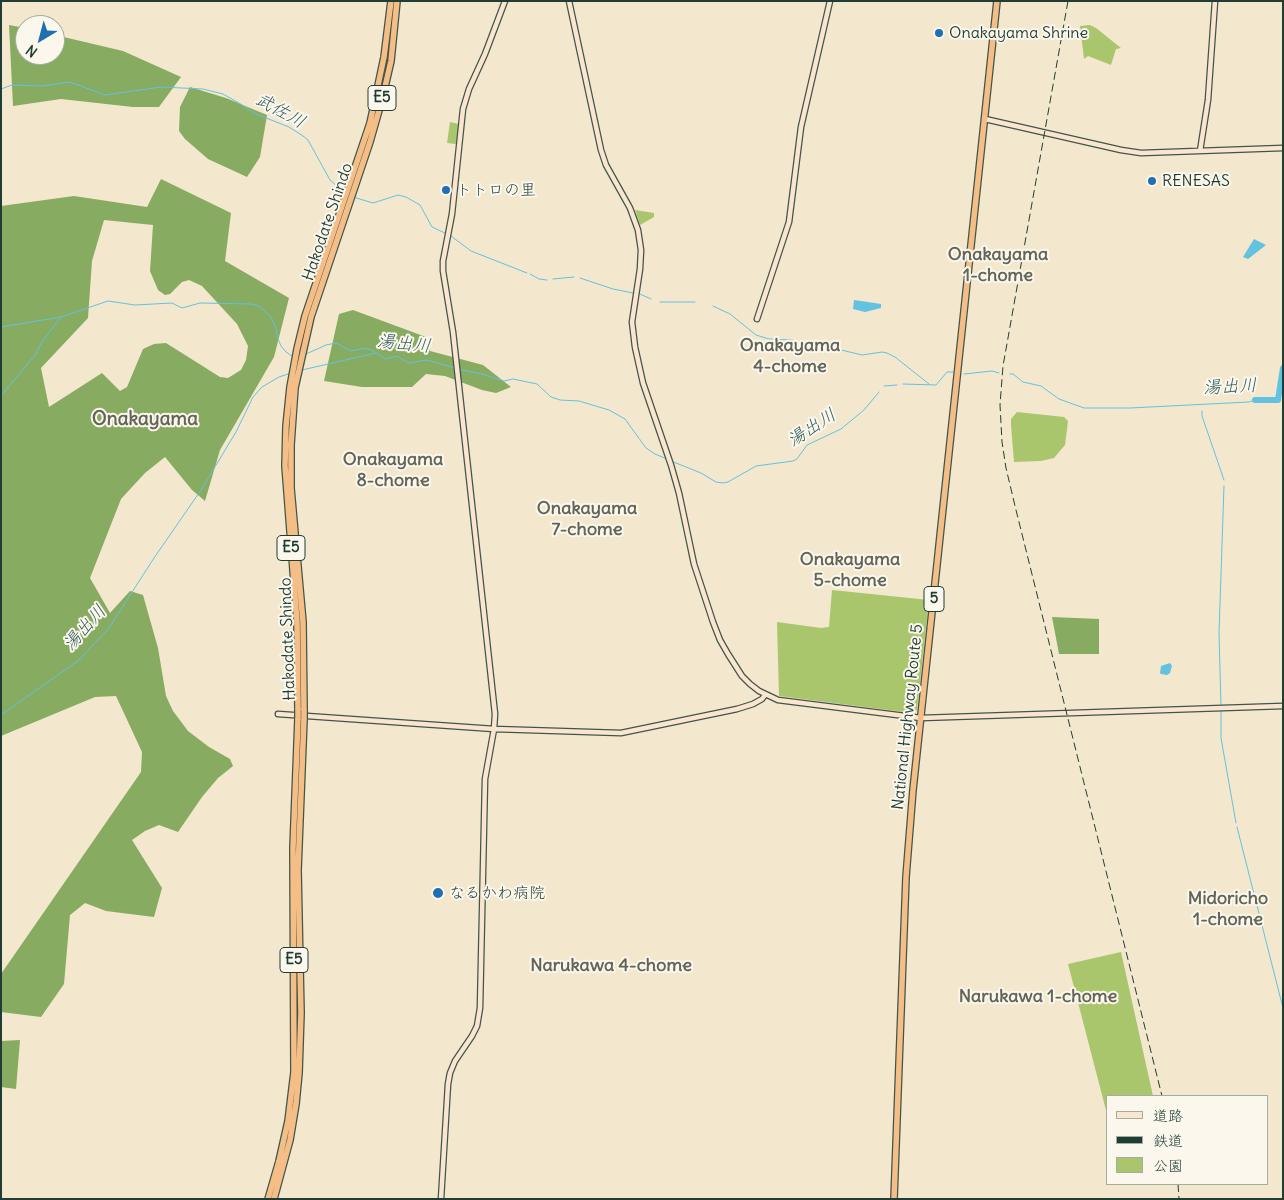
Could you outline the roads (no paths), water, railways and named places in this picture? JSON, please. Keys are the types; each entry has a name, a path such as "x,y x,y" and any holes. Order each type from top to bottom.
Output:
{"highway":[{"name":"Hakodate Shindo","path":"274,1199 290,1140 299,1073 298,856 303,622 291,488 292,388 304,331 347,202 370,123 383,67 390,19 390,1"},
{"name":"Hakodate Shindo","path":"350,190 375,125 391,61 399,1"},
{"name":"National Highway Route 5","path":"894,1199 906,877 996,1"},
{"name":"Hakodate Shindo","path":"268,1199 280,1161 288,1121 294,1072 293,848 301,719"}],"street":[{"path":"441,1199 450,1073 455,1061 477,1026 480,1008 485,778 494,729 494,701 458,374 443,270 463,109 469,89 485,54 505,1"},
{"path":"569,1 601,150 606,165 630,208 638,230 641,250 633,311 633,336 643,383 671,464 694,564 712,622 720,640 742,676 750,684 765,695 778,700 921,718 1283,706"},
{"path":"756,320 789,222 801,127 830,1"},
{"path":"1200,151 1208,100 1215,1"},
{"path":"985,119 1132,152 1153,154 1283,148"},
{"path":"278,714 494,729 621,733 737,709 753,704 765,695"}],"water":[{"path":"1254,239 1266,245 1248,259 1243,257"},
{"path":"854,300 881,304 881,308 865,312 853,309"},
{"path":"1170,663 1172,666 1170,673 1167,675 1161,674 1161,666"}],"waterway":[{"name":"武佐川","path":"1,89 12,85 42,86 70,82 105,95 161,87 203,89 223,94 256,114 289,127 308,140 330,180 345,193"},
{"name":"武佐川","path":"353,197 373,203 398,195 406,197 420,205 432,227 447,234"},
{"name":"武佐川","path":"451,236 471,251 527,273"},
{"name":"武佐川","path":"530,274 539,279 547,280"},
{"name":"武佐川","path":"553,279 574,277"},
{"name":"武佐川","path":"580,278 613,289 633,293"},
{"name":"武佐川","path":"640,294 651,299"},
{"path":"1,327 61,317 108,301 135,305 172,303 182,308 200,303 251,304 259,306 271,317 281,346 292,356"},
{"name":"武佐川","path":"660,302 695,302"},
{"name":"武佐川","path":"713,306 730,314 756,335 769,339 792,340 821,350 837,349 862,355 887,353 895,357 929,384"},
{"path":"1,396 35,355 42,342 61,317"},
{"name":"湯出川","path":"306,354 326,345 336,343 351,351 365,348 372,350 385,359 397,356 409,363 427,360 455,368"},
{"name":"湯出川","path":"302,370 376,353"},
{"name":"湯出川","path":"1255,400 1278,400 1283,368"},
{"name":"湯出川","path":"458,369 504,381 513,379 537,384 551,397 560,400 579,401 609,410 625,419 646,448 667,459"},
{"name":"湯出川","path":"964,374 992,371 999,373"},
{"name":"湯出川","path":"903,384 936,385 947,372 953,372"},
{"name":"湯出川","path":"1,715 79,660 109,628 201,490 236,432 253,397 262,387 279,377 291,373"},
{"name":"湯出川","path":"1010,374 1013,374 1023,382 1041,386 1059,399 1084,408 1130,408 1249,402 1255,400"},
{"name":"湯出川","path":"884,386 897,385"},
{"name":"湯出川","path":"671,461 701,473 716,482 723,483 756,466 793,461 797,459 807,445 841,429 864,410 879,392"},
{"path":"1202,411 1202,416 1224,480"},
{"path":"1221,707 1219,633 1224,486"},
{"path":"1221,711 1221,738 1236,823"},
{"path":"1237,827 1283,1008"}],"railway":[{"path":"1068,1 1003,366 1000,405 1002,442 1015,506 1162,1095"},
{"path":"1178,1185 1179,1199"}],"place":[{"name":"Onakayama Shrine","path":"939,33"},
{"name":"RENESAS","path":"1152,181"},
{"name":"トトロの里","path":"446,190"},
{"name":"なるかわ病院","path":"438,893"}],"district":[{"name":"Onakayama 1-chome","path":"998,265"},
{"name":"Onakayama 4-chome","path":"790,356"},
{"name":"Onakayama","path":"145,420"},
{"name":"Onakayama 8-chome","path":"393,470"},
{"name":"Onakayama 7-chome","path":"587,519"},
{"name":"Onakayama 5-chome","path":"850,570"},
{"name":"Midoricho 1-chome","path":"1228,910"},
{"name":"Narukawa 4-chome","path":"611,966"},
{"name":"Narukawa 1-chome","path":"1038,997"}]}
